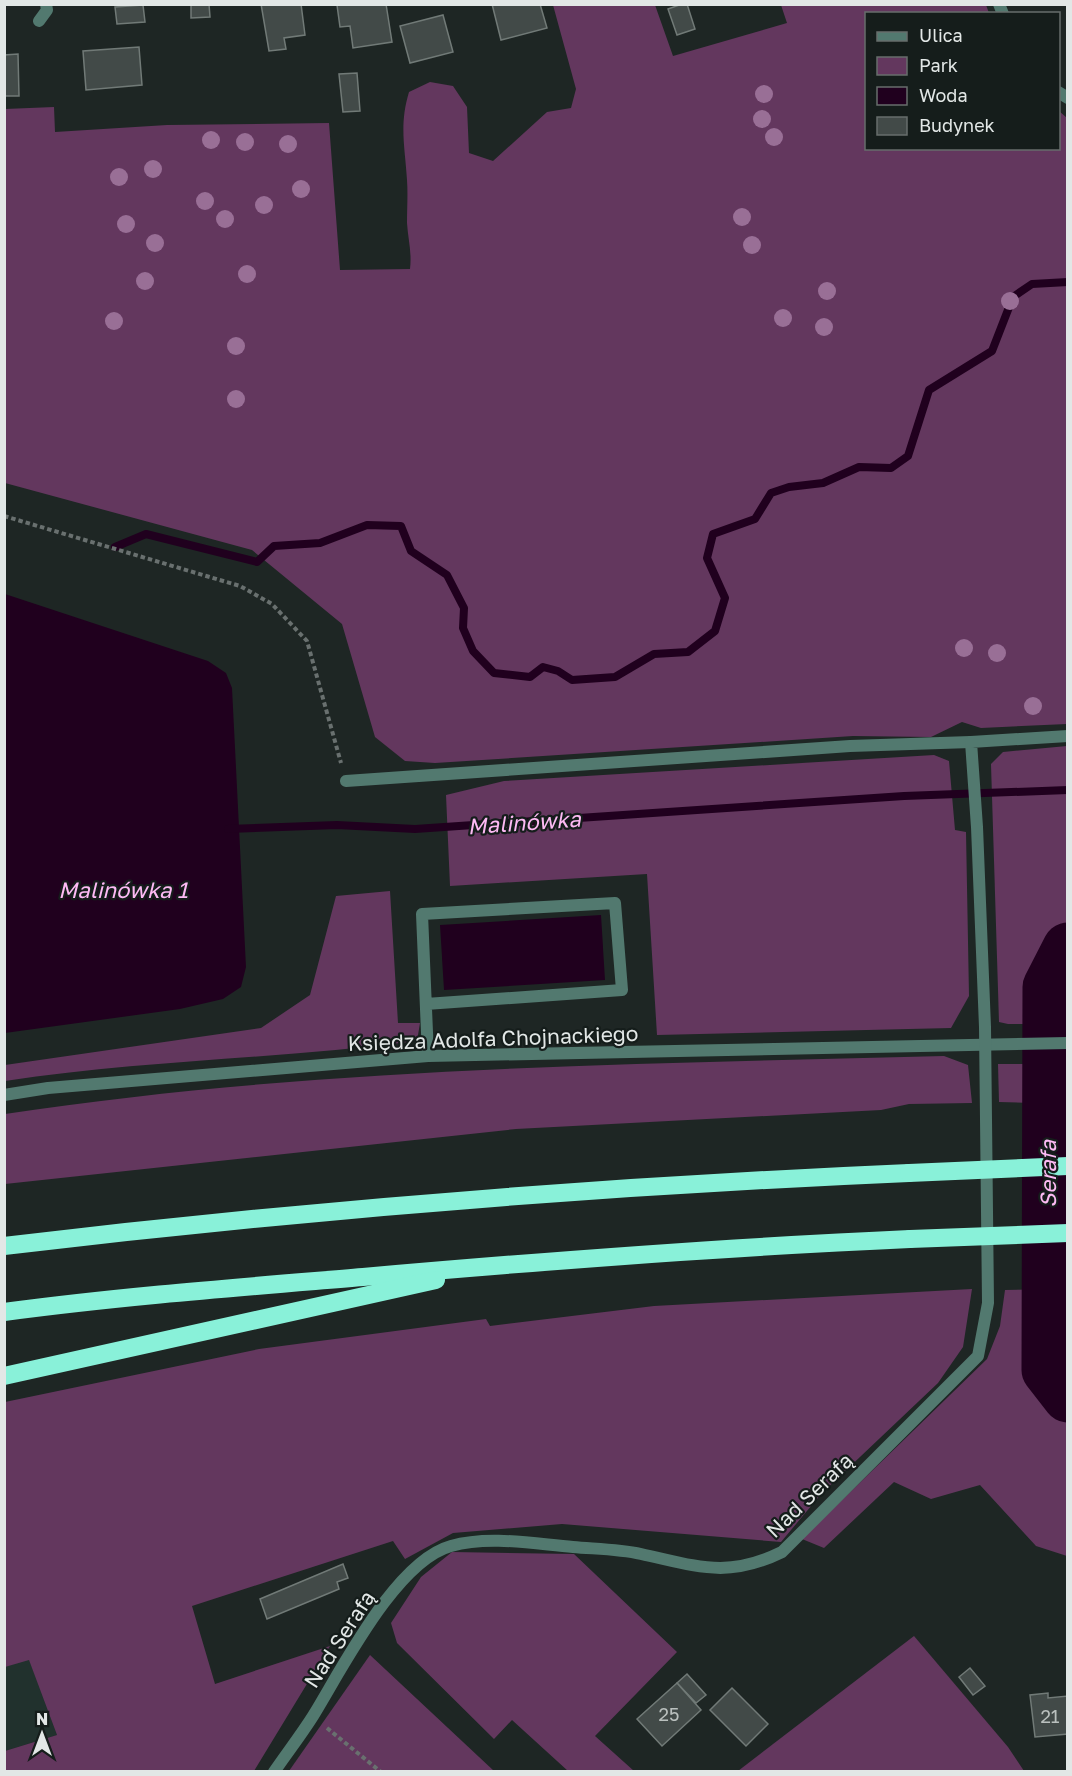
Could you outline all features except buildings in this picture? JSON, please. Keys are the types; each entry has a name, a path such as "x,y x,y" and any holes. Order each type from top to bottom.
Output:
{"highway":[{"path":"4,1246 185,1225 725,1181 1068,1166"},
{"path":"4,1312 210,1290 728,1247 1068,1233"},
{"path":"4,1376 504,1264"}],"street":[{"path":"39,21 47,10 46,4"},
{"path":"346,781 850,746 1068,736"},
{"name":"Nad Serafą","path":"274,1772 312,1717 354,1646 396,1589 413,1570 450,1546 474,1542 515,1542 631,1552 697,1566 735,1569 758,1564 782,1552 978,1356 988,1303 985,1044 977,827 971,742"},
{"path":"426,1004 622,990 615,903 422,914 428,1056"},
{"path":"985,1044 1068,1043"},
{"name":"Księdza Adolfa Chojnackiego","path":"4,1095 48,1088 428,1056 985,1044"}],"path":[{"path":"4,516 240,586 272,604 307,641 346,781"},
{"path":"312,1717 381,1772"}],"shaded area":[{"path":"29,1659 57,1735 5,1751 4,1667"}],"green space":[{"path":"553,5 655,5 673,56 787,23 781,5 986,5 989,12 865,12 865,150 1060,150 1060,112 1067,118 1067,724 981,728 962,722 931,737 853,736 435,763 405,761 375,737 342,624 252,550 5,483 5,109 54,107 55,132 167,125 329,123 340,270 410,269 404,136 404,115 409,92 430,82 453,86 467,107 469,153 493,161 547,112 571,108 576,89"},
{"path":"1067,746 1067,1024 999,1022 991,764 1003,752"},
{"path":"934,755 949,761 955,830 966,832 969,996 951,1028 657,1035 647,874 450,886 446,795 504,781"},
{"path":"390,891 398,1023 420,1023 417,1041 314,1052 107,1068 5,1081 5,1065 261,1028 310,995 336,896"},
{"path":"944,1056 968,1065 972,1103 909,1104 881,1110 516,1129 5,1184 5,1114 121,1098 238,1086 473,1070"},
{"path":"998,1064 1067,1064 1067,1104 999,1102"},
{"path":"972,1289 963,1347 938,1383 822,1493 781,1542 562,1524 453,1533 405,1559 393,1541 192,1606 215,1684 330,1646 254,1771 5,1771 5,1751 57,1735 29,1660 5,1667 5,1402 259,1349 486,1319 490,1326 654,1306"},
{"path":"1067,1289 1067,1556 1036,1546 980,1485 931,1499 894,1482 824,1548 802,1539 987,1359 1000,1326 1005,1290"},
{"path":"452,1552 574,1554 677,1652 595,1736 634,1771 568,1771 512,1720 494,1739 397,1643 391,1623 421,1577"},
{"path":"914,1636 1008,1747 1024,1771 738,1771"},
{"path":"370,1655 494,1771 289,1771"}],"water":[{"name":"Malinówka 1","path":"5,594 208,661 226,673 232,688 246,967 241,987 223,999 180,1009 5,1033"},
{"path":"601,915 605,980 444,990 440,925"}],"waterway":[{"path":"115,547 146,534 257,562 274,546 320,543 367,525 401,526 411,551 447,575 464,608 463,628 473,651 494,673 530,677 543,667 558,671 572,680 615,677 654,654 688,652 715,631 725,598 707,558 713,534 755,519 771,493 789,487 823,483 859,467 891,468 908,456 929,390 992,351 1013,297 1032,284 1068,282"},
{"name":"Malinówka","path":"228,829 337,825 415,829 904,796 1068,790"},
{"name":"Serafa","path":"1068,948 1048,987 1047,1370 1068,1397"}]}
